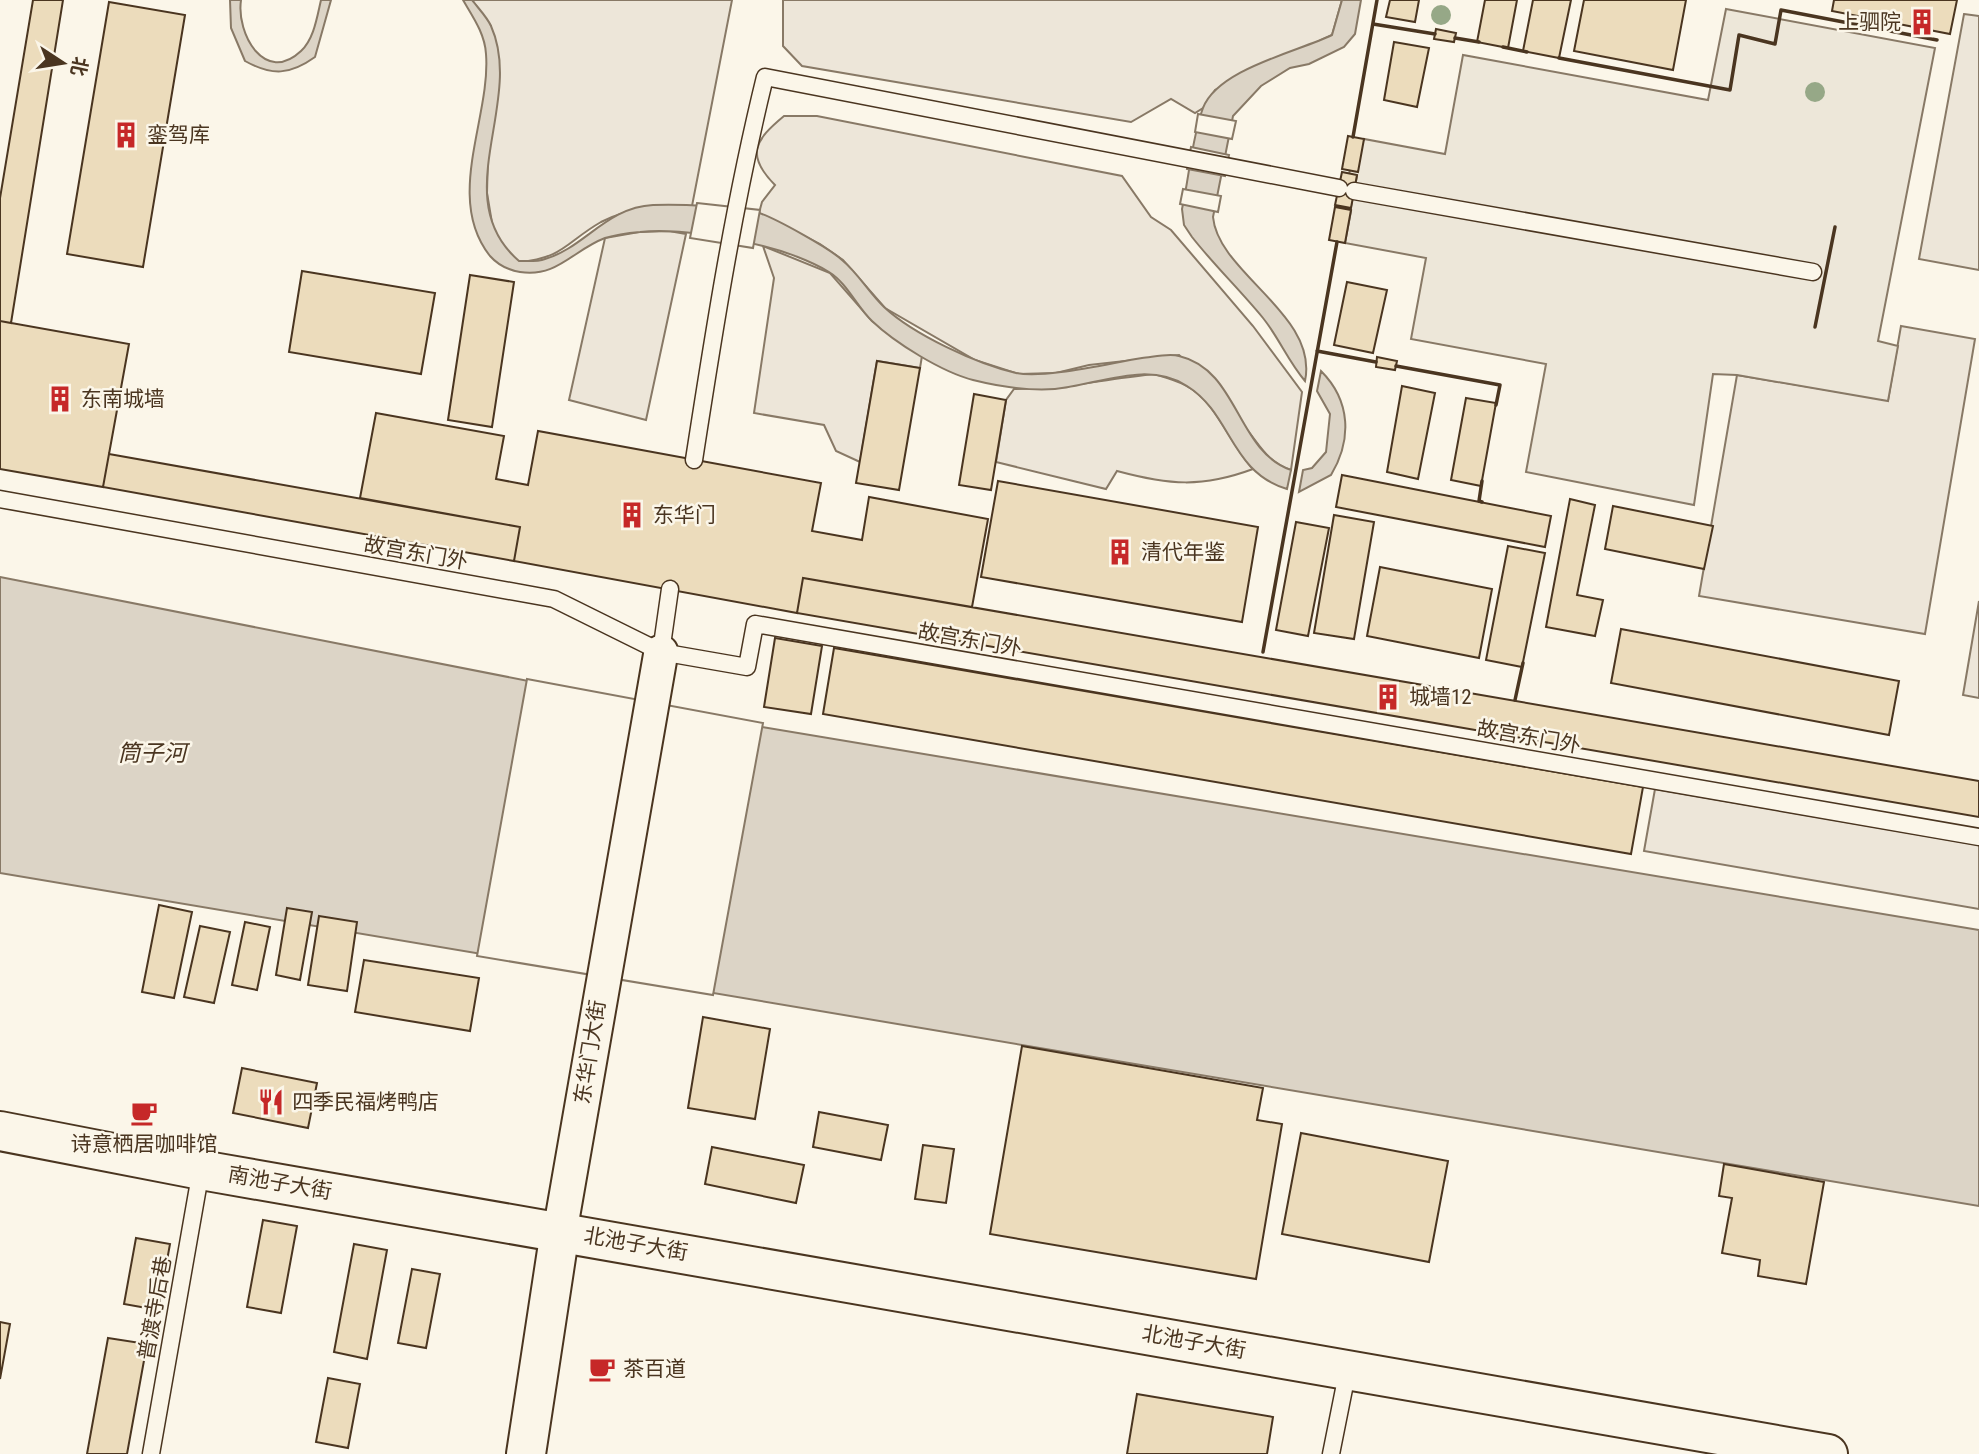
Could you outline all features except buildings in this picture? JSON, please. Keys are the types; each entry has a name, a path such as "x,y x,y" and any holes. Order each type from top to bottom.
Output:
{"street":[{"name":"东华门大街","path":"526,1454 560,1231 661,652"},
{"name":"南池子大街","path":"0,1132 201,1170 560,1231"},
{"name":"北池子大街","path":"560,1231 1348,1370 1731,1445 1828,1454"}],"lane":[{"path":"694,460 723,267 740,178 765,77 1347,190 1813,272"},
{"name":"故宫东门外","path":"0,499 554,599 661,652 747,667 755,624 1979,836"},
{"path":"661,652 670,589"},
{"name":"普渡寺后巷","path":"151,1454 201,1170"},
{"path":"1331,1454 1348,1370"}],"shaded area":[{"path":"472,0 732,0 692,206 657,207 623,213 589,229 555,253 534,260 519,262 501,246 493,229 487,193 491,26"},
{"path":"783,0 1342,0 1332,35 1215,90 1203,108 1195,113 1171,99 1131,122 802,66 783,46"},
{"path":"1726,9 1935,48 1878,341 1898,346 1888,401 1737,375 1713,374 1694,505 1526,472 1546,364 1411,339 1426,258 1345,243 1351,211 1343,209 1344,206 1351,207 1357,176 1349,174 1350,170 1364,139 1445,154 1463,55 1708,100"},
{"path":"1964,14 1979,16 1979,270 1919,259"},
{"path":"784,116 817,116 1122,176 1151,217 1171,230 1253,326 1302,392 1291,470 1269,457 1179,355 1089,365 1056,373 1019,374 975,360 885,308 843,260 820,244 759,213 762,202 775,185 760,165 757,148 760,140"},
{"path":"669,231 686,234 646,420 569,400 605,238 639,232"},
{"path":"763,246 830,273 872,321 922,356 920,368 877,361 860,462 836,451 824,425 754,413 774,278"},
{"path":"1901,326 1975,339 1925,634 1699,596 1737,375 1888,400"},
{"path":"1154,374 1185,385 1206,401 1253,469 1201,482 1169,482 1117,471 1106,489 996,462 1006,400 1014,389 1067,386"},
{"path":"1979,601 1979,698 1963,695"},
{"path":"1655,789 1979,845 1979,909 1644,851"}],"water":[{"path":"230,0 241,0 243,27 256,51 265,59 276,62 288,60 301,51 309,40 321,0 331,0 315,57 297,67 281,71 264,69 245,61 231,28"},
{"path":"463,0 472,0 487,19 499,55 496,117 487,179 489,208 498,236 519,261 539,261 559,254 609,220 637,207 691,205 759,213 802,234 835,255 848,265 884,307 912,328 947,347 1000,369 1016,373 1043,374 1166,355 1179,356 1199,364 1214,377 1226,393 1259,446 1273,460 1291,470 1287,489 1268,481 1254,470 1202,398 1172,378 1139,374 1055,389 1014,388 973,380 920,356 882,330 841,282 829,272 806,260 771,248 702,234 654,231 605,238 544,271 520,272 500,264 490,256 477,233 471,209 470,183 486,78 486,54 481,33"},
{"path":"1342,0 1361,0 1355,34 1344,47 1309,64 1290,68 1261,86 1233,116 1213,217 1219,237 1231,257 1283,315 1297,335 1305,357 1305,381 1263,318 1192,237 1184,225 1182,209 1196,132 1203,108 1211,94 1241,72 1332,35"},
{"path":"1321,371 1331,383 1343,408 1343,448 1331,475 1299,492 1303,470 1312,468 1326,452 1330,414 1317,391"},
{"name":"筒子河","path":"0,577 762,727 1979,930 1979,1206 0,873"}],"pier":[{"path":"1198,114 1236,121 1232,139 1195,132"},
{"path":"1191,147 1229,155 1225,176 1187,169"},
{"path":"1183,189 1221,196 1218,212 1180,204"},
{"path":"697,203 760,210 753,248 690,238"},
{"path":"527,679 763,723 713,995 477,956"}],"wall":[{"path":"1353,137 1377,0"},
{"path":"1559,58 1730,90 1739,35 1775,44 1781,10 1937,40"},
{"path":"1373,24 1435,34"},
{"path":"1455,38 1479,42"},
{"path":"1503,47 1527,52"},
{"path":"1815,327 1835,227"},
{"path":"1263,652 1337,242"},
{"path":"1317,351 1376,362"},
{"path":"1396,366 1500,385 1496,405"},
{"path":"1482,481 1479,501 1482,502"},
{"path":"1515,700 1523,663"}],"place":[{"name":"上驷院","path":"1922,22"},
{"name":"銮驾库","path":"126,135"},
{"name":"东南城墙","path":"60,399"},
{"name":"东华门","path":"632,515"},
{"name":"清代年鉴","path":"1120,552"},
{"name":"城墙12","path":"1388,697"},
{"name":"四季民福烤鸭店","path":"271,1102"},
{"name":"诗意栖居咖啡馆","path":"144,1113"},
{"name":"茶百道","path":"602,1369"}]}
